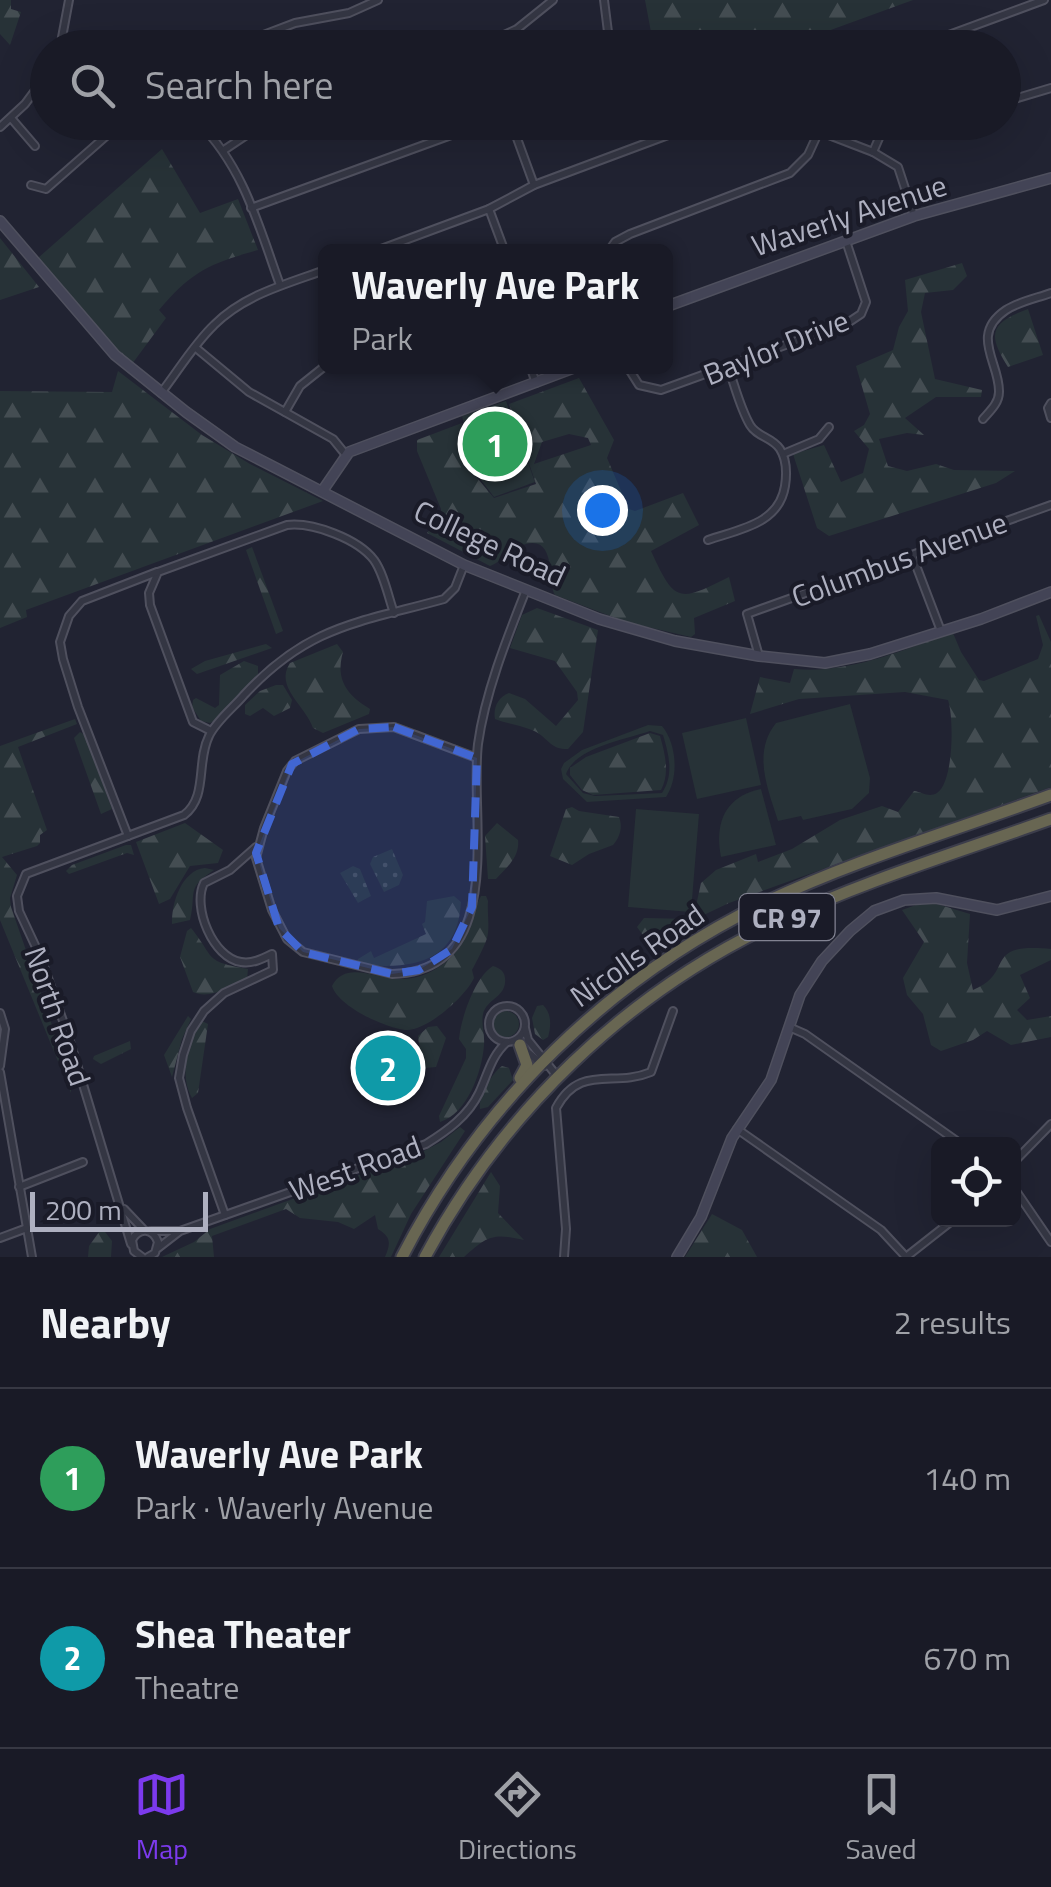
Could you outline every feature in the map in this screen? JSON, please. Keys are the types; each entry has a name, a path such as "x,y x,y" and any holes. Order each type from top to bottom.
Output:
{"highway":[{"name":"Nicolls Road","path":"402,1257 468,1150 543,1061 638,978 728,922 828,876 1051,795"},
{"name":"Nicolls Road","path":"425,1257 489,1156 557,1076 643,1002 739,940 838,896 1051,819"},
{"path":"468,1150 489,1114 526,1070 526,1058 512,1044"}],"street":[{"path":"64,30 69,0"},
{"path":"278,30 349,13 378,0"},
{"path":"604,0 608,30"},
{"path":"962,30 1044,0"},
{"path":"513,30 550,1"},
{"path":"1021,97 1051,88"},
{"path":"0,127 30,98"},
{"path":"12,118 30,140"},
{"path":"30,140 35,146"},
{"path":"30,186 46,190 102,140"},
{"path":"215,140 239,174 280,285"},
{"path":"224,150 239,140"},
{"path":"251,208 438,140"},
{"path":"518,140 534,185"},
{"path":"395,244 489,209 534,185 655,140"},
{"path":"614,244 630,234 790,173 808,155 815,140"},
{"path":"842,140 873,152 901,172 914,216"},
{"path":"873,152 878,140"},
{"name":"Waverly Avenue","path":"673,303 914,216 1051,178"},
{"path":"489,209 502,244"},
{"name":"College Road","path":"0,221 100,338 161,393 235,447 464,565 599,619 759,656 804,663 838,662 1051,592"},
{"name":"Baylor Drive","path":"631,374 639,385 661,390 850,322 861,314 865,297 845,240"},
{"path":"161,393 214,324 239,304 318,272"},
{"path":"983,418 999,394 988,348 994,323 1006,310 1051,293"},
{"path":"196,348 249,392 333,439 346,456"},
{"path":"708,540 762,521 777,510 786,476 783,454 774,441 751,426 728,367"},
{"path":"286,412 300,386 318,372"},
{"path":"533,374 536,383"},
{"path":"323,490 346,456 558,374"},
{"path":"1051,403 1051,418"},
{"path":"783,454 819,439 829,426"},
{"name":"Columbus Avenue","path":"759,656 747,614 1051,505"},
{"path":"394,612 372,557 358,546 301,523 82,601 69,616 60,642 62,657 128,836 193,809 199,794 202,755 211,731 284,657 346,624 394,612 444,599 455,588 464,565"},
{"path":"912,555 941,631"},
{"path":"158,572 150,605 193,722 211,731"},
{"path":"477,758 394,727 359,729 298,758 292,764 256,858 286,939 303,952 392,974 419,970 443,958 462,935 477,880 477,758 498,668 526,590"},
{"name":"North Road","path":"121,1204 157,1238 145,1253 121,1204 96,1136 48,975 18,911 17,896 26,874 128,836"},
{"path":"224,1214 180,1078 191,1031 204,1011 224,994 270,973 274,964 272,954 250,962 229,958 209,930 200,901 204,883 230,870 258,846"},
{"path":"677,1257 696,1228 722,1158 771,1080 800,994 822,961 860,922 889,904 936,898 997,910 1051,896"},
{"path":"543,1061 492,1034 488,1024 492,1013 506,1005 521,1012 528,1040 557,1076"},
{"path":"564,1257 564,1198 556,1108 564,1093 577,1083 597,1078 635,1079 651,1072 673,1011"},
{"path":"0,1013 5,1028 0,1069 32,1257"},
{"path":"512,1044 522,1036 525,1027"},
{"path":"790,1027 806,1034 951,1137"},
{"name":"West Road","path":"145,1253 180,1231 426,1144 451,1128 472,1104 492,1059 492,1034"},
{"name":"West Road","path":"492,1059 512,1044"},
{"path":"1021,1155 1051,1124"},
{"path":"0,1130 10,1126"},
{"path":"737,1130 881,1230 906,1257 944,1227"},
{"path":"19,1187 82,1162"},
{"path":"1021,1197 1051,1242"},
{"path":"0,1238 28,1228"},
{"path":"145,1253 134,1236 147,1231"},
{"name":"West Road","path":"147,1231 180,1231"}],"highlighted area":[{"path":"394,727 477,758 472,907 452,949 419,970 392,974 303,952 279,928 256,853 292,764 359,729"}],"green space":[{"path":"0,0 11,0 11,9 21,12 10,45 0,34"},
{"path":"645,0 913,0 831,30 651,30"},
{"path":"162,149 200,213 238,199 258,250 214,265 182,286 159,310 166,318 132,364 111,346 38,258"},
{"path":"0,238 39,287 0,300"},
{"path":"962,263 967,276 953,290 925,293 921,312 935,379 982,390 981,397 936,397 905,418 924,435 907,433 879,439 888,466 907,471 936,464 954,470 1015,471 996,483 829,536 817,528 793,454 824,445 841,482 863,473 869,449 854,431 864,425 870,414 856,366 893,350 908,311 905,280"},
{"path":"1028,309 1043,355 1008,367 997,346 996,331 1006,319"},
{"path":"118,371 202,435 323,501 26,610 27,617 0,628 0,391 112,392"},
{"path":"579,378 614,440 607,458 629,509 635,511 683,493 699,525 651,551 666,581 680,593 689,594 729,577 735,601 694,618 695,634 691,637 626,622 555,595 549,560 540,545 518,547 490,566 427,533 441,516 441,509 417,451 417,440 462,423 473,473 494,498 536,484 509,404","holes":["569,434 588,438 591,445 534,464 542,442"]},
{"path":"506,401 535,482 494,497 474,471 462,416"},
{"path":"481,417 489,423 492,436 485,444 476,446 469,439 465,418"},
{"path":"252,547 283,631 276,634 246,550"},
{"path":"537,608 598,630 583,732 568,749 554,746 538,733 495,719 497,703 509,693 525,699 556,726 578,700 577,692 555,661 510,648 522,615"},
{"path":"1039,615 1051,642 1051,787 729,903 653,939 645,938 637,927 644,918 689,919 694,915 701,883 716,870 756,854 758,862 792,849 840,820 882,806 898,812 914,791 931,795 943,787 951,749 948,700 905,692 799,699 750,714 760,677 790,683 794,669 855,664 953,633 979,680 984,681 1038,659 1043,645 1036,616"},
{"path":"266,644 272,648 197,674 191,669 205,661"},
{"path":"337,644 343,652 341,671 345,686 370,709 369,714 323,733 313,728 288,688 286,672 290,663"},
{"path":"244,661 258,666 258,674 215,721 201,721 192,707 193,700 215,708 219,705 220,675"},
{"path":"283,685 292,700 290,708 274,716 263,708 250,716 245,714 245,705 260,691"},
{"path":"850,704 870,778 869,793 852,809 803,820 801,816 778,821 763,759 776,723"},
{"path":"746,718 761,785 697,799 682,733"},
{"path":"75,719 77,724 18,747 47,830 40,835 37,846 2,857 17,875 11,907 71,1080 71,1093 0,920 0,746"},
{"path":"648,725 662,726 673,751 674,771 666,797 587,802 563,779 561,769 582,750","holes":["650,731 663,735 669,772 662,793 595,796 583,793 566,774 580,757 602,746"]},
{"path":"80,732 85,735 112,809 101,814 74,738"},
{"path":"650,733 660,736 665,757 661,790 593,795 582,790 570,775 570,768 586,757"},
{"path":"761,789 776,845 721,857 719,833 725,812 739,798"},
{"path":"566,809 619,817 621,824 613,845 572,865 550,856"},
{"path":"636,809 699,814 691,912 628,907"},
{"path":"185,823 223,850 218,863 190,866 170,899 159,904 136,842"},
{"path":"497,823 518,840 518,846 504,871 496,879 488,879 485,836"},
{"path":"131,845 134,855 127,853 69,874 66,871 72,865"},
{"path":"392,849 403,875 399,885 384,892 370,864 373,857"},
{"path":"353,866 360,869 371,896 358,903 340,873"},
{"path":"205,868 214,870 196,887 190,920 172,924 184,881"},
{"path":"454,896 461,902 458,923 440,951 412,964 357,964 371,951 374,958 426,934 422,924 427,901"},
{"path":"481,896 488,901 488,930 472,970 474,978 454,1003 434,1019 414,1029 396,1028 363,1015 336,994 332,986 345,974 405,979 438,968 461,945"},
{"path":"927,901 970,914 967,963 973,990 986,983 1007,954 1029,948 1051,949 1051,960 1020,975 1030,998 1017,1010 1027,1020 1051,1016 1051,1037 1011,1045 987,1031 941,1051 931,1045 923,1014 907,995 903,978 924,942 902,910"},
{"path":"191,928 217,961 248,969 247,979 213,993 193,992 180,957"},
{"path":"493,966 503,972 505,983 483,1014 484,1045 476,1079 458,1110 440,1122 439,1116 466,1058 466,1049 459,1039 466,1010 480,979"},
{"path":"543,1005 550,1024 548,1037 543,1040 535,1034 532,1018 537,1006"},
{"path":"506,1011 515,1015 519,1024 515,1033 506,1037 497,1033 493,1024 497,1015"},
{"path":"188,1016 191,1019 172,1077 164,1055"},
{"path":"202,1021 208,1024 198,1093 192,1098 186,1080 186,1059"},
{"path":"437,1026 446,1038 436,1067 425,1068 418,1036 428,1027"},
{"path":"130,1041 131,1049 101,1064 93,1059 94,1056"},
{"path":"502,1066 509,1068 513,1080 488,1107 480,1109 486,1086"},
{"path":"460,1127 465,1131 411,1214 391,1257 385,1257 389,1241 378,1229 375,1215 354,1229 338,1222 300,1218 286,1209 212,1236 214,1257 162,1257 194,1242 210,1229 420,1153"},
{"path":"491,1172 500,1186 498,1213 524,1240 491,1238 464,1257 439,1257"},
{"path":"712,1214 742,1230 757,1257 685,1257"},
{"path":"102,1228 112,1241 111,1257 88,1257 89,1246"}],"place":[{"name":"Waverly Ave Park","path":"495,444"},
{"name":"Shea Theater","path":"388,1068"}]}
